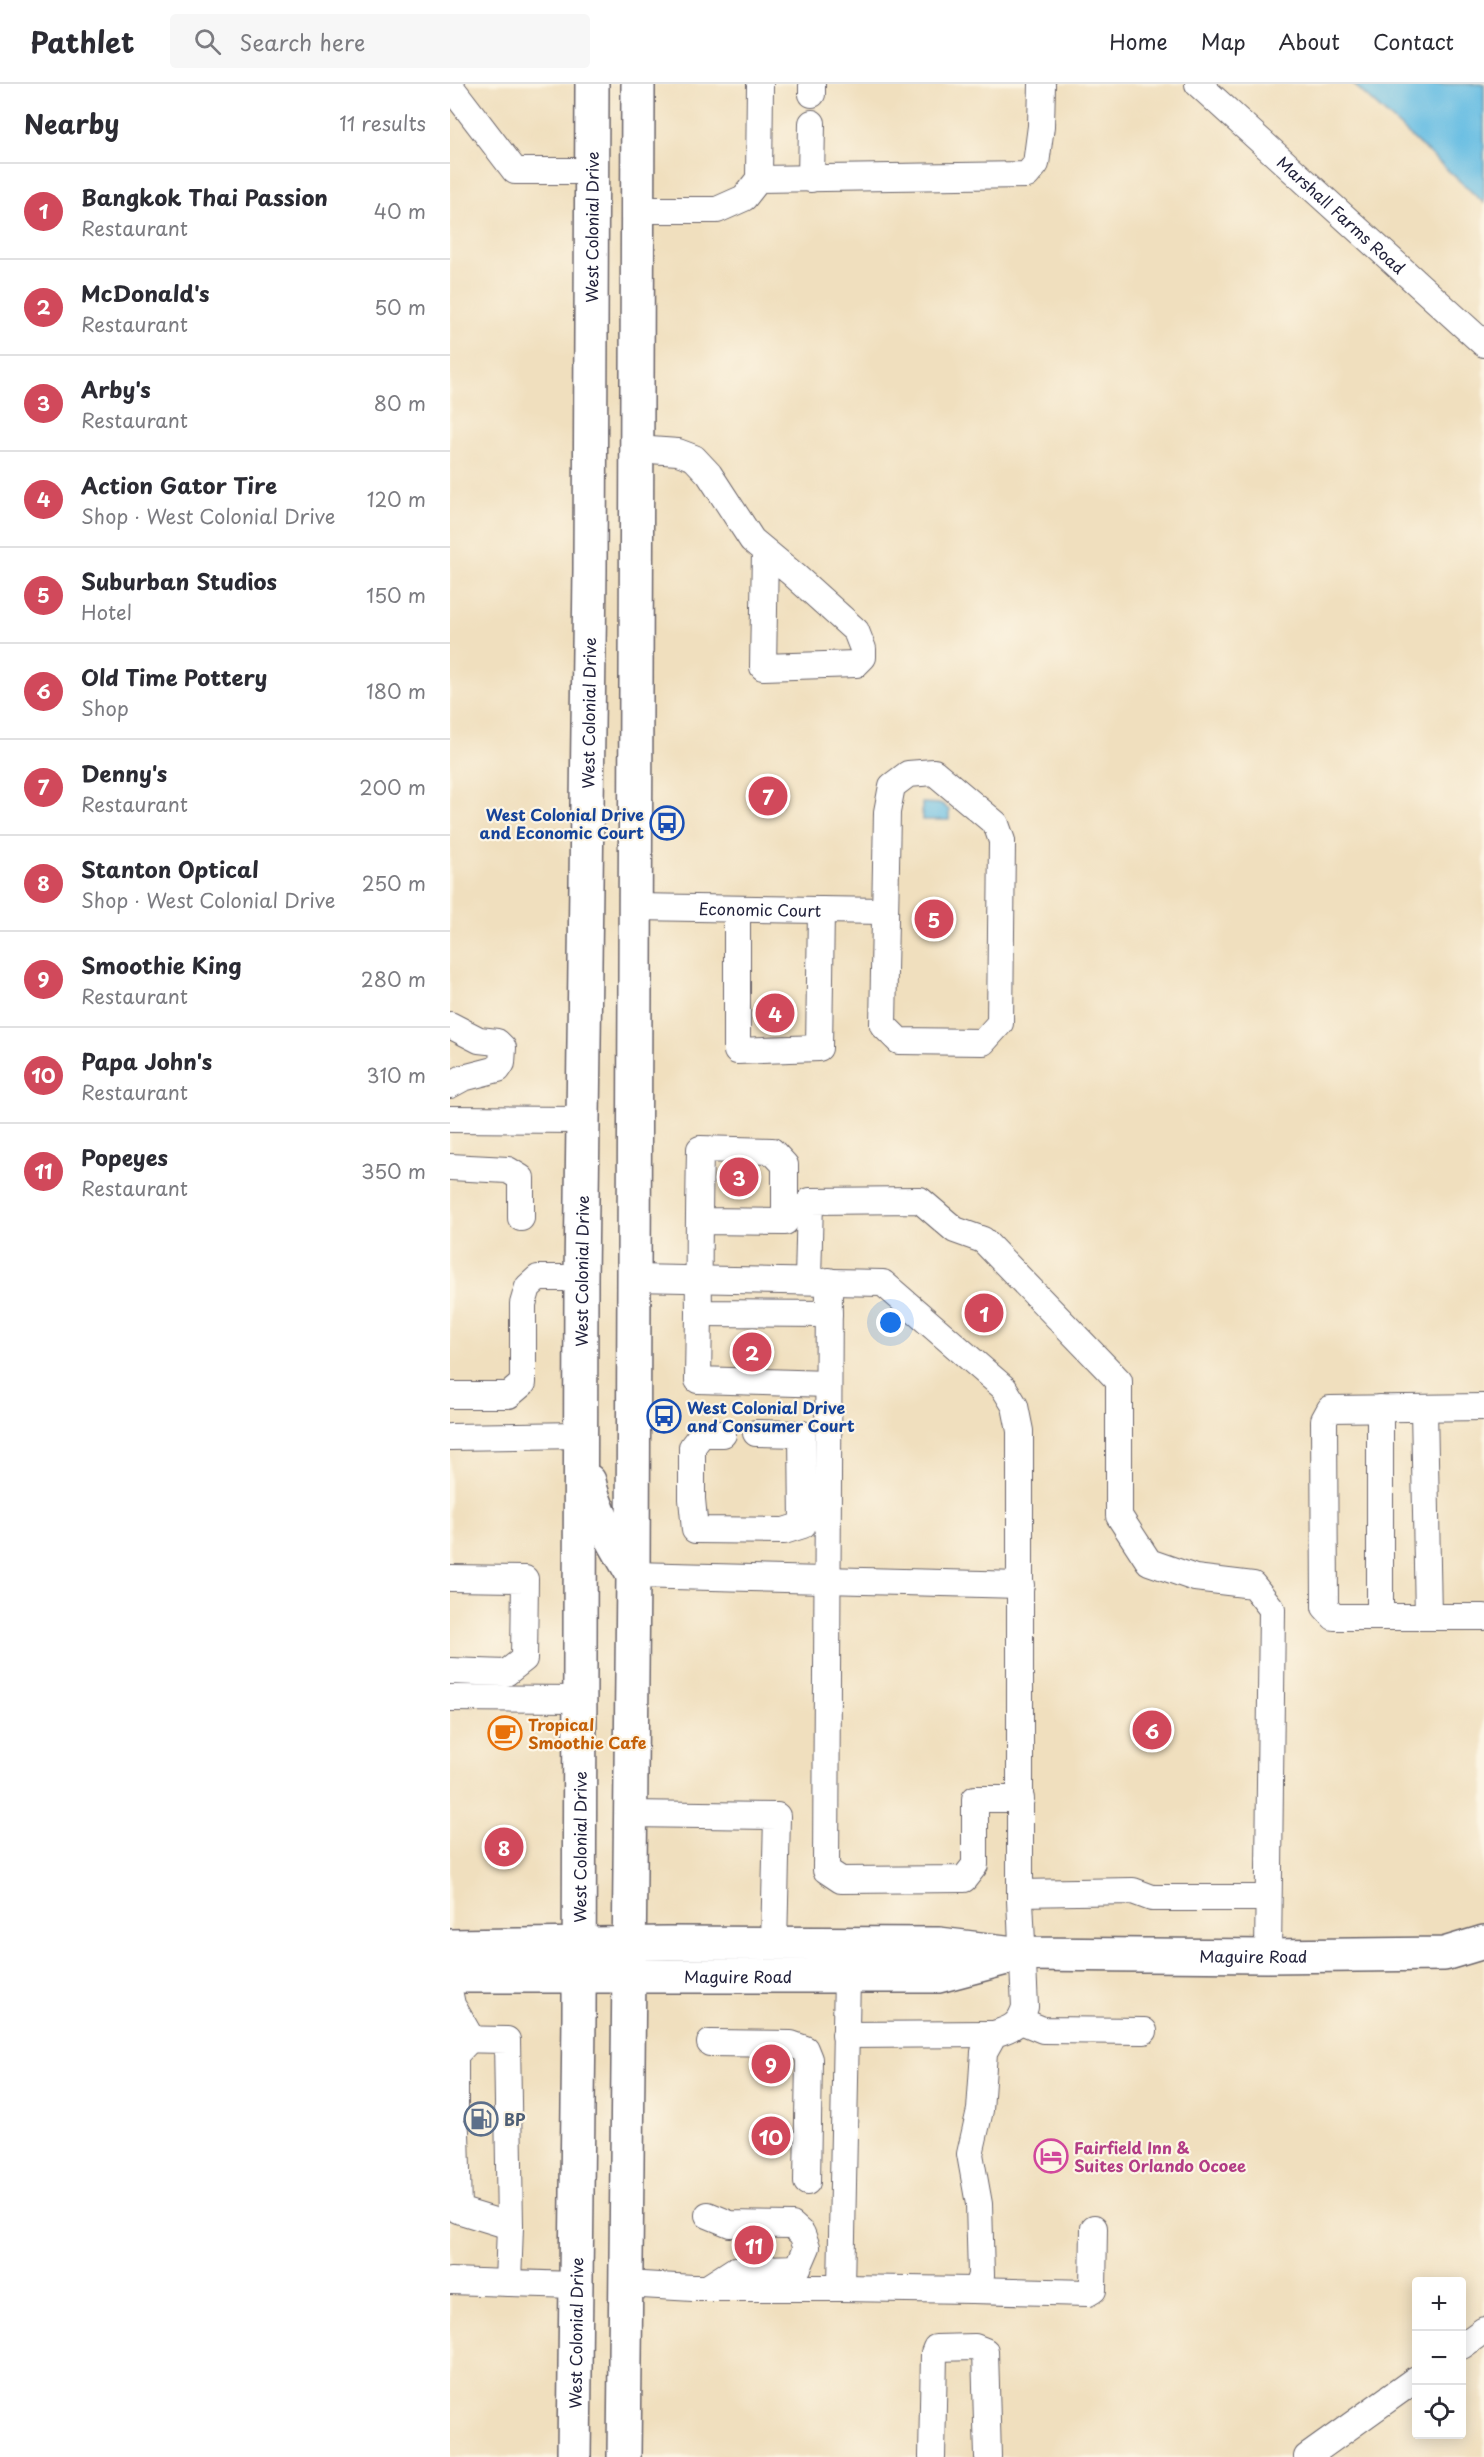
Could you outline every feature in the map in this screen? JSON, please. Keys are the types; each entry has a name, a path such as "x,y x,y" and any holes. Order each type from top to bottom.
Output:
{"main road":[{"name":"West Colonial Drive","path":"574,2457 579,1961 581,1278 592,84"},
{"path":"624,2457 633,1575 638,84"},
{"path":"586,908 636,907"},
{"path":"581,1435 593,1498 608,1532 633,1575"},
{"name":"Maguire Road","path":"628,1961 668,1943 939,1944 1022,1954 1268,1956 1444,1954 1484,1942"},
{"name":"Maguire Road","path":"450,1946 579,1961 628,1961 847,1976 938,1976 1022,1954"},
{"name":"Maguire Road","path":"450,1976 579,1961"}],"street":[{"path":"637,210 717,210 744,198 759,179 760,84"},
{"path":"759,179 1027,176 1036,164 1041,126 1042,84"},
{"name":"Marshall Farms Road","path":"1198,84 1484,344"},
{"path":"450,86 515,171 592,171"},
{"path":"811,179 812,123"},
{"path":"636,449 678,452 694,458 709,474 752,540 765,551 856,631 863,649 863,657 856,664 763,667 765,551"},
{"path":"934,772 996,824 1002,841 1000,1023 984,1042 899,1041 883,1025 885,911 887,812 892,786 908,774 934,772"},
{"name":"Economic Court","path":"636,907 885,911"},
{"path":"737,909 737,1051 819,1047 821,910"},
{"path":"450,1025 479,1040 496,1042 503,1048 502,1063 498,1069 483,1075 463,1078 450,1085"},
{"path":"450,1119 583,1120"},
{"path":"699,1221 785,1222 785,1165 772,1151 700,1149 699,1221 699,1313 698,1380 828,1383"},
{"path":"450,1167 508,1170 521,1178 521,1218"},
{"path":"785,1192 810,1201 920,1200 955,1230 983,1240 1119,1381 1119,1516 1149,1562 1195,1578 1253,1585 1272,1609 1268,1956"},
{"path":"810,1201 819,1280 829,1314 828,1383 815,1525"},
{"path":"450,1395 509,1395 523,1383 523,1304 528,1287 538,1278 581,1278"},
{"path":"634,1278 883,1283 1004,1388 1015,1406 1020,1431 1020,1893 1024,2007 1021,2021 1010,2030 994,2034 845,2035"},
{"path":"699,1313 829,1314"},
{"path":"1484,1407 1330,1409 1324,1420 1326,1607 1334,1617 1484,1617"},
{"path":"1380,1408 1380,1617"},
{"path":"1424,1408 1428,1617"},
{"path":"756,1433 802,1434 815,1525 826,1581 826,1870 841,1880 964,1879 975,1865 975,1799 1020,1799"},
{"path":"723,1434 702,1434 692,1447 692,1499 695,1530 784,1531 815,1525"},
{"path":"450,1437 581,1435"},
{"path":"633,1575 1021,1585"},
{"path":"450,1578 525,1579 524,1659 506,1673 450,1671"},
{"path":"450,1698 580,1699"},
{"path":"630,1814 777,1816 774,1944"},
{"path":"1020,1893 1133,1891 1152,1898 1268,1898"},
{"path":"841,2288 847,1976"},
{"path":"450,1995 460,2038 455,2055 458,2211 510,2226"},
{"path":"1021,2021 1043,2030 1144,2031"},
{"path":"972,2290 978,2285 981,2275 979,2204 970,2154 980,2110 984,2052 994,2034"},
{"path":"460,2038 507,2040 510,2226 508,2283"},
{"path":"710,2043 791,2044 805,2049 809,2059 807,2182"},
{"path":"707,2288 735,2270 798,2268 807,2247 802,2234 792,2225 730,2224 708,2215"},
{"path":"625,2284 707,2288 1088,2293 1093,2290 1094,2228"},
{"path":"450,2281 575,2285"},
{"path":"1466,2343 1484,2330"},
{"path":"932,2457 934,2353 936,2348 975,2347 985,2351 988,2457"},
{"path":"1307,2457 1412,2382"}],"water":[{"path":"1353,84 1484,84 1484,203"},
{"path":"922,803 942,804 949,810 949,820 922,820"}],"place":[{"name":"Denny's","path":"768,796"},
{"name":"West Colonial Drive and Economic Court","path":"667,823"},
{"name":"Suburban Studios","path":"934,919"},
{"name":"Action Gator Tire","path":"775,1013"},
{"name":"Arby's","path":"739,1177"},
{"name":"Bangkok Thai Passion","path":"984,1313"},
{"name":"McDonald's","path":"752,1352"},
{"name":"West Colonial Drive and Consumer Court","path":"664,1416"},
{"name":"Old Time Pottery","path":"1152,1730"},
{"name":"Tropical Smoothie Cafe","path":"505,1733"},
{"name":"Stanton Optical","path":"504,1847"},
{"name":"Smoothie King","path":"771,2064"},
{"name":"BP","path":"481,2119"},
{"name":"Papa John's","path":"771,2136"},
{"name":"Fairfield Inn & Suites Orlando Ocoee","path":"1051,2156"},
{"name":"Popeyes","path":"754,2245"}]}
